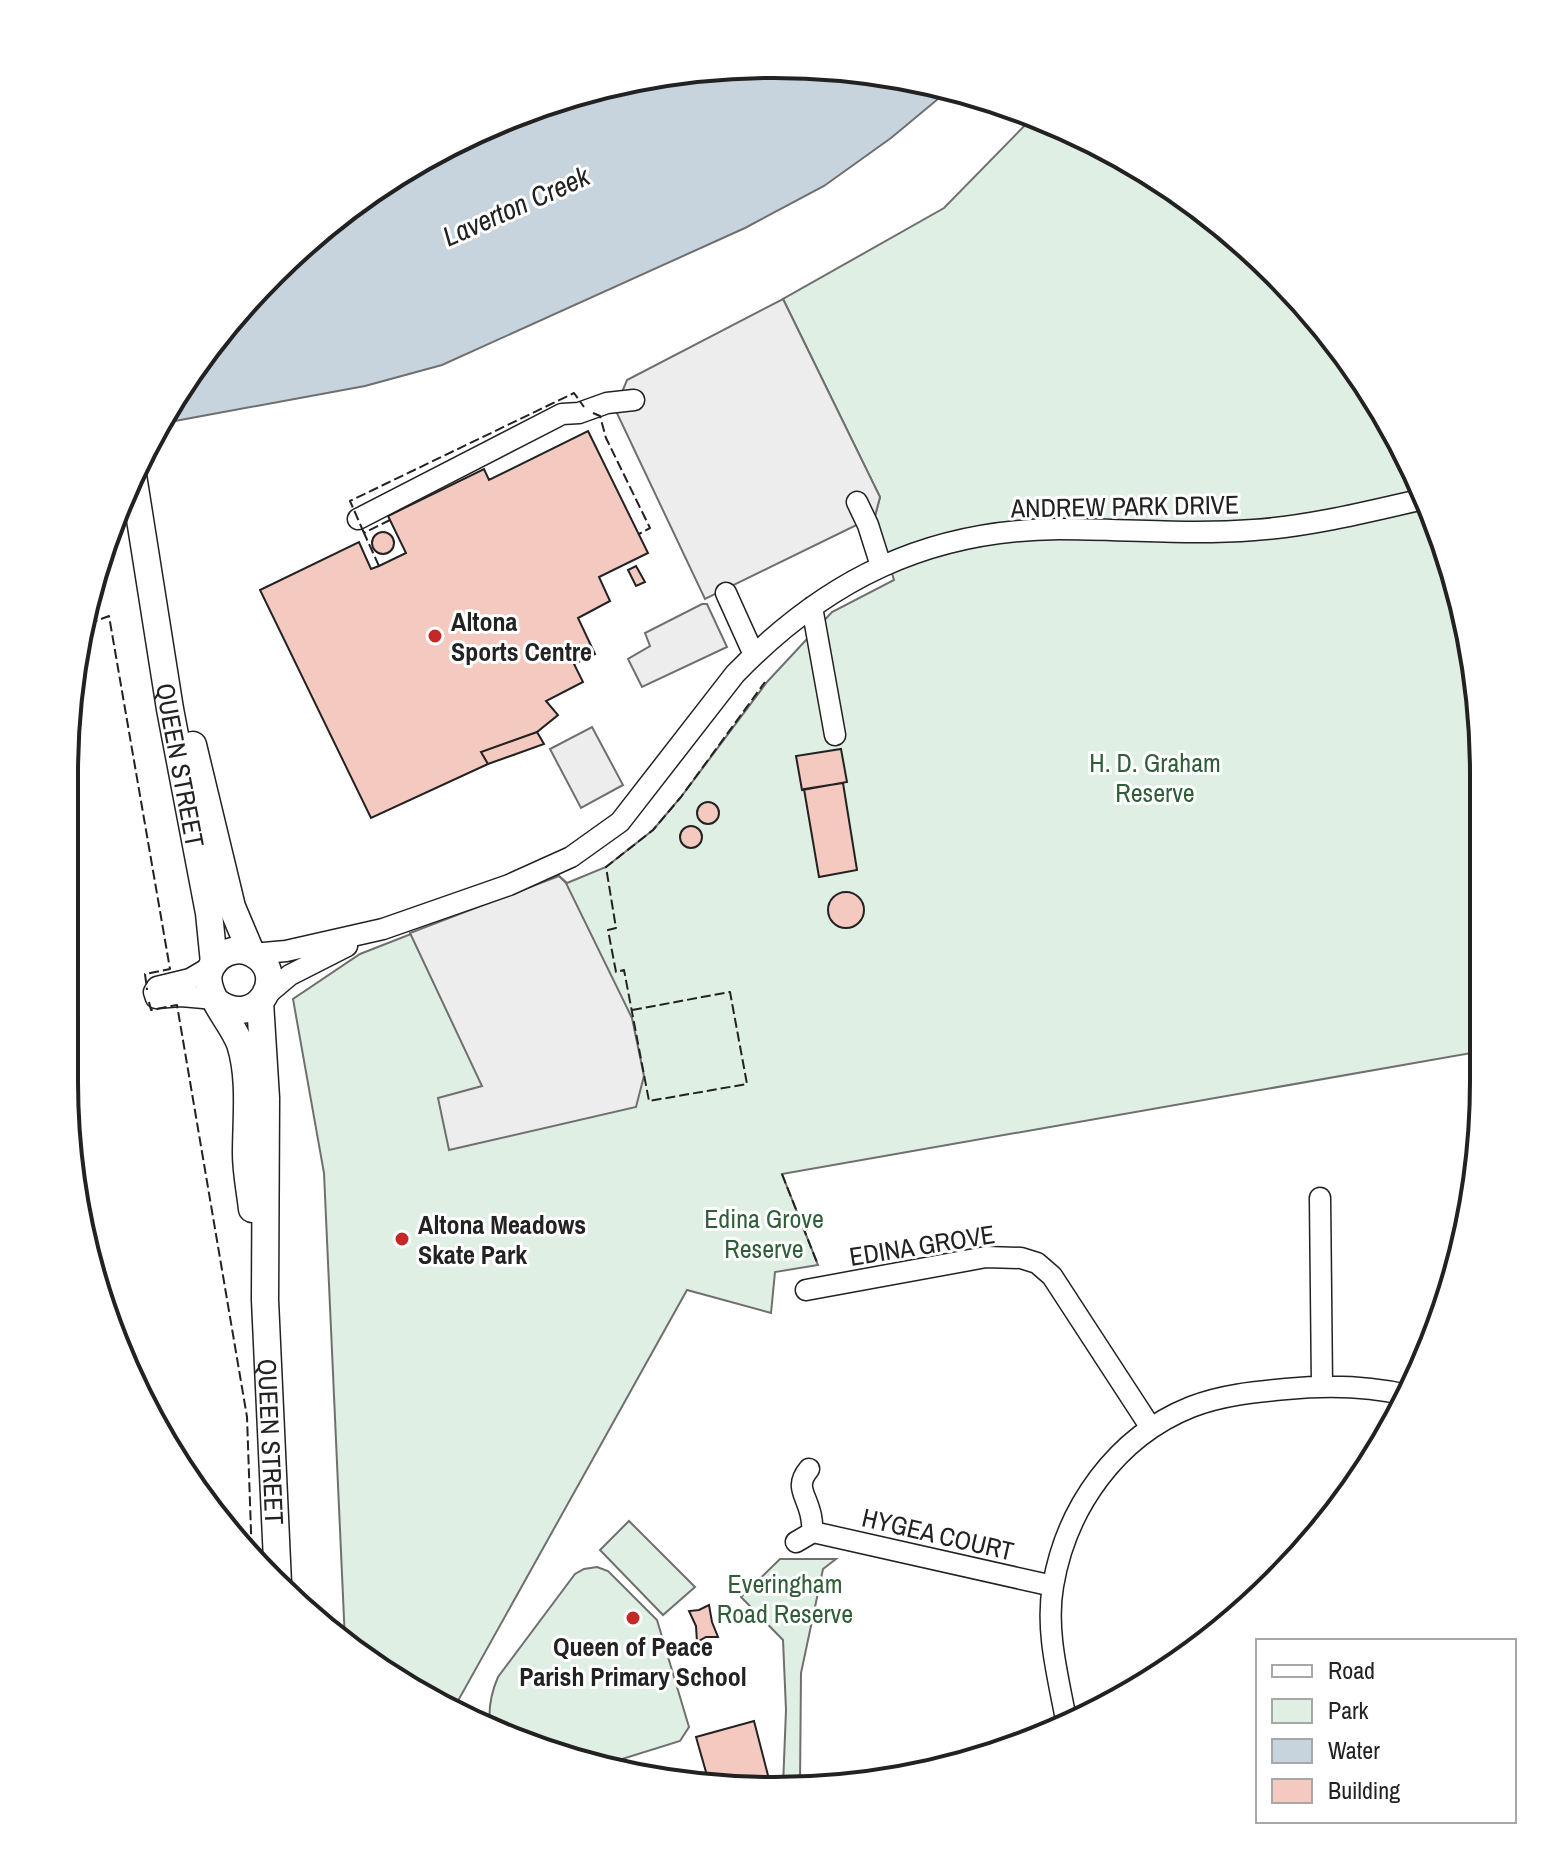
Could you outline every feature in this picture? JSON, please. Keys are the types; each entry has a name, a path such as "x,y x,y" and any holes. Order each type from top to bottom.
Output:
{"main road":[{"name":"QUEEN STREET","path":"136,496 172,724 209,913 213,964"},
{"name":"QUEEN STREET","path":"149,569 232,907 252,953"},
{"path":"231,951 252,953 266,968 268,987 262,999 243,1011 225,1008 216,1001 208,983 213,964 231,951"},
{"name":"QUEEN STREET","path":"262,999 266,1098 265,1300 277,1568"},
{"name":"QUEEN STREET","path":"216,1001 232,1025 241,1047 247,1096 246,1158 265,1300"}],"street":[{"path":"358,519 562,414 634,400"},
{"name":"ANDREW PARK DRIVE","path":"262,999 290,975 312,962 383,929 509,885 571,857 620,822 735,674 754,655 812,607 853,579 903,556 997,533 1056,529 1252,531 1296,527 1414,501"},
{"path":"857,502 881,566"},
{"path":"726,593 754,655"},
{"path":"812,607 835,735"},
{"name":"ANDREW PARK DRIVE","path":"252,953 286,951 383,929"},
{"path":"213,964 190,979 157,987 154,995 216,1001"},
{"path":"1320,1198 1322,1386"},
{"name":"EDINA GROVE","path":"806,1290 986,1257 1021,1258 1037,1263 1052,1276 1151,1428"},
{"path":"1065,1713 1053,1650 1053,1586 1066,1532 1085,1497 1112,1462 1151,1428 1193,1407 1245,1392 1322,1386 1395,1394"},
{"name":"HYGEA COURT","path":"809,1469 802,1477 800,1487 810,1510 804,1537 1053,1586"}],"green space":[{"name":"H. D. Graham Reserve","path":"1025,125 1040,131 1122,171 1198,222 1266,282 1297,315 1353,387 1377,426 1417,508 1433,550 1457,638 1469,728 1470,1053 782,1174 818,1265 775,1272 771,1313 687,1290 458,1701 387,1660 344,1628 324,1173 293,999 360,954 559,876 567,883 606,867 653,830 767,682 832,612 894,580 875,516 880,497 783,299 944,208"},
{"path":"629,1521 695,1587 663,1615 600,1550"},
{"name":"Everingham Road Reserve","path":"780,1559 836,1559 823,1569 801,1673 800,1776 783,1777 786,1710 783,1640 741,1597"},
{"path":"597,1567 608,1571 657,1620 689,1727 680,1741 620,1760 550,1740 489,1716 498,1677 575,1574"}],"shaded area":[{"path":"783,299 880,497 875,516 705,599 615,409 627,380"},
{"path":"707,604 727,647 642,687 628,659 650,646 645,633"},
{"path":"592,727 623,785 581,808 550,749"},
{"path":"559,876 566,883 632,1018 644,1076 636,1107 449,1150 438,1098 482,1086 410,933"}],"water":[{"name":"Laverton Creek","path":"728,79 820,79 910,91 939,98 891,138 824,186 745,228 442,365 365,386 174,421 195,387 251,315 315,251 387,195 426,171 508,131 550,115 638,91"}],"building":[{"name":"Altona Sports Centre","path":"588,431 648,553 599,577 610,601 578,618 595,654 574,664 583,682 546,701 558,715 537,732 481,752 488,764 371,818 260,590 359,542 371,569 406,553 388,516 484,469 489,480"},
{"path":"379,532 387,532 394,543 387,554 379,554 372,547 372,539"},
{"path":"636,566 645,582 636,586 628,570"},
{"path":"537,732 544,744 488,764 481,752"},
{"path":"841,749 847,782 802,790 796,756"},
{"path":"843,783 857,870 819,877 804,789"},
{"path":"708,802 716,805 719,813 716,821 708,824 700,821 697,813 700,805"},
{"path":"691,826 699,829 702,837 699,845 691,848 683,845 680,837 683,829"},
{"path":"846,892 858,898 864,910 858,922 846,928 834,922 828,910 834,898"},
{"path":"709,1605 718,1637 706,1637 697,1642 696,1626 689,1611"},
{"path":"754,1721 768,1777 706,1774 696,1737"}],"fence":[{"path":"364,533 350,501 574,393 584,407"},
{"path":"593,413 600,416 606,438 650,528 639,534"},
{"path":"379,566 364,533 390,520"},
{"path":"95,621 109,616 170,969 145,974 147,990"},
{"path":"632,1010 730,992 747,1084 649,1101 624,970 616,972 608,930 616,928 606,867 653,830 681,797 765,682"},
{"path":"149,1002 151,1010 177,1005 247,1417 251,1540"},
{"path":"782,1174 818,1265"}],"place":[{"name":"Altona Sports Centre","path":"435,636"},
{"name":"Altona Meadows Skate Park","path":"402,1239"},
{"name":"Queen of Peace Parish Primary School","path":"633,1618"}],"park label":[{"name":"Edina Grove Reserve","path":"764,1233"}]}
